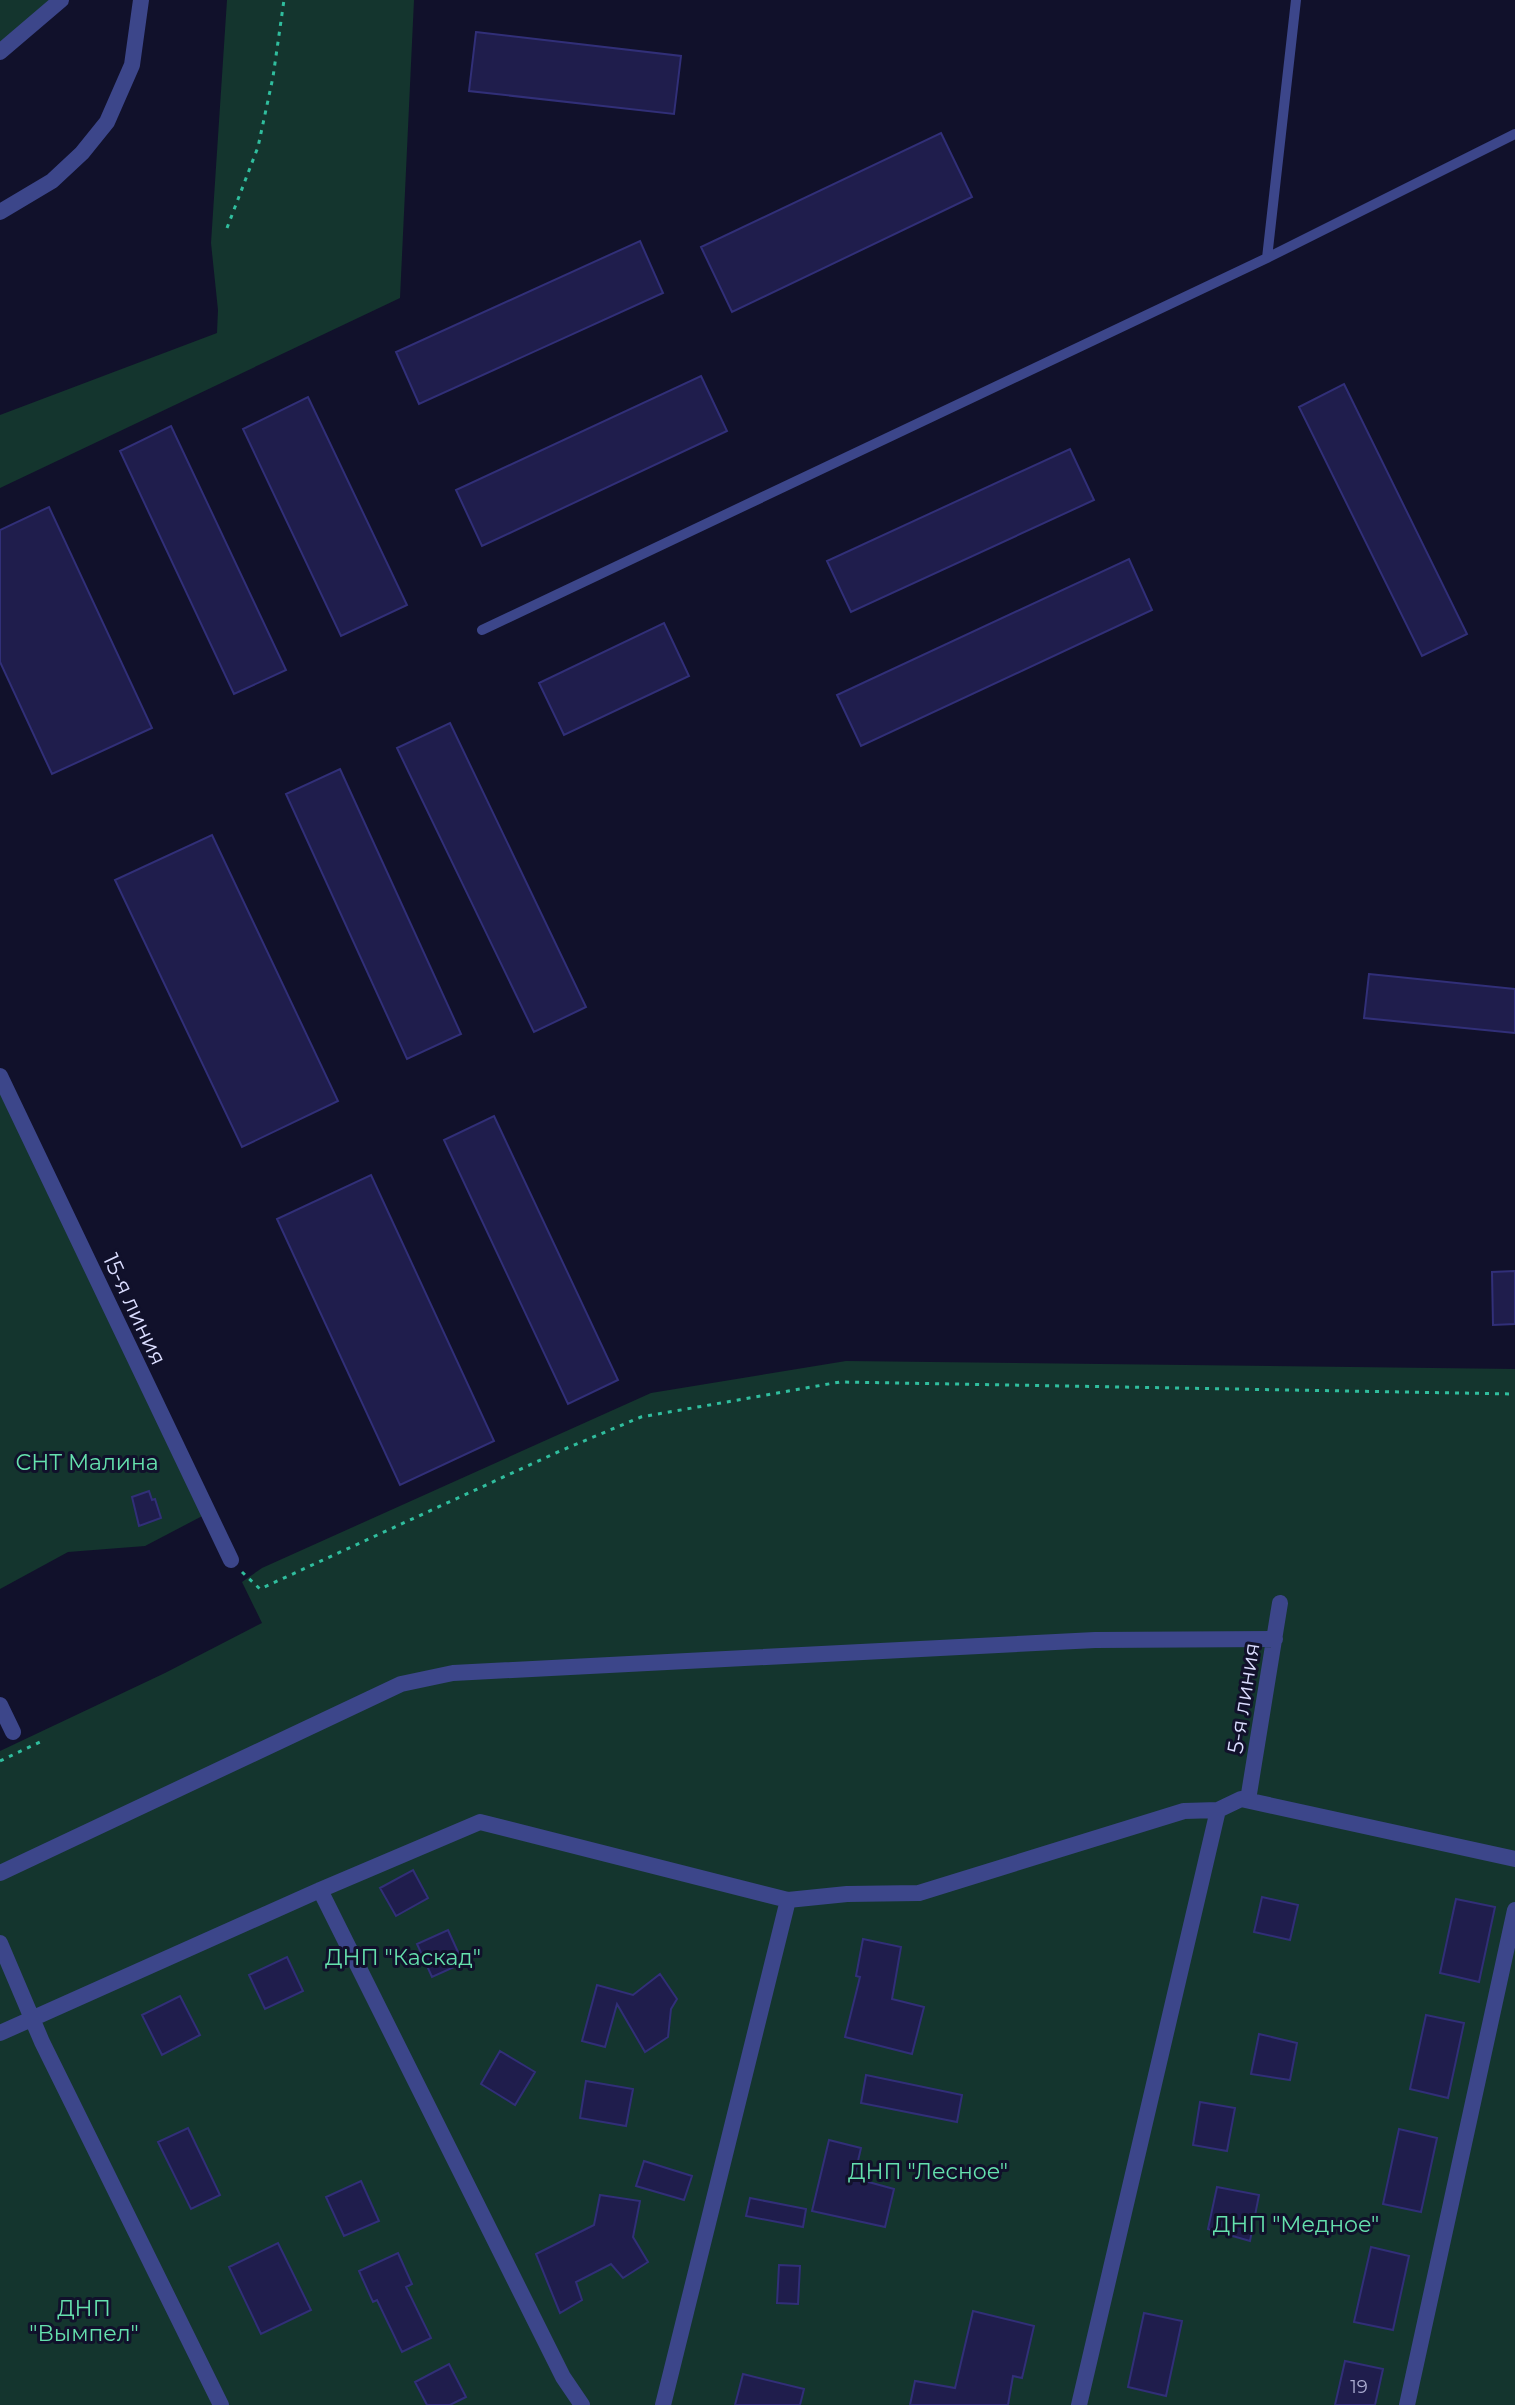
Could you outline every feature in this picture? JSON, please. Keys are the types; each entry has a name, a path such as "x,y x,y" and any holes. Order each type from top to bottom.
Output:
{"street":[{"path":"0,52 61,0"},
{"path":"0,212 52,181 82,153 107,122 132,65 141,0"},
{"name":"15-я линия","path":"0,1076 231,1560"},
{"name":"5-я линия","path":"1248,1800 1280,1603"},
{"path":"0,1873 401,1684 453,1673 1095,1640 1275,1639"},
{"path":"0,1705 13,1732"},
{"path":"0,2033 480,1822 788,1900 847,1894 919,1893 1184,1811 1218,1810 1241,1799 1515,1859"},
{"path":"1079,2405 1218,1810"},
{"path":"320,1890 563,2377 582,2405"},
{"path":"663,2405 788,1900"},
{"path":"1407,2405 1515,1910"},
{"path":"0,1943 42,2042 221,2405"}],"lane":[{"path":"1267,258 1296,0"},
{"path":"482,630 1267,258 1515,134"}],"path":[{"path":"227,228 258,147 273,77 284,0"},
{"path":"231,1560 260,1589 641,1417 840,1382 1515,1394"},
{"path":"0,1761 42,1741"}],"green space":[{"path":"0,0 61,0 0,52"},
{"path":"227,0 414,0 400,298 0,488 0,415 217,333 218,310 211,243"},
{"name":"СНТ Малина","path":"0,1076 208,1513 145,1546 68,1552 0,1589"},
{"path":"846,1361 1515,1369 1515,2405 0,2405 0,1751 262,1623 242,1582 262,1568 651,1393"}],"building":[{"path":"476,32 681,56 674,114 469,91"},
{"path":"941,133 972,197 732,312 701,247"},
{"path":"640,241 663,293 419,404 396,352"},
{"path":"701,376 727,431 482,546 456,490"},
{"path":"1344,384 1467,634 1422,656 1299,407"},
{"path":"308,397 407,605 341,636 243,429"},
{"path":"171,426 286,670 234,694 120,451"},
{"path":"1070,449 1094,500 851,612 827,561"},
{"path":"49,507 152,728 52,774 0,662 0,530"},
{"path":"1129,559 1152,610 861,746 837,695"},
{"path":"664,623 689,676 564,735 539,683"},
{"path":"450,723 586,1007 534,1032 397,748"},
{"path":"340,769 461,1034 407,1059 286,794"},
{"path":"212,835 338,1101 242,1147 115,880"},
{"path":"1369,974 1515,989 1515,1033 1364,1018"},
{"path":"494,1116 618,1380 568,1404 444,1140"},
{"path":"371,1175 494,1441 400,1485 277,1219"},
{"path":"1515,1271 1515,1324 1493,1325 1492,1272"},
{"path":"149,1491 161,1518 139,1526 132,1497"},
{"path":"413,1870 428,1898 396,1916 380,1888"},
{"path":"1262,1897 1298,1905 1290,1940 1254,1932"},
{"path":"1456,1899 1495,1907 1479,1982 1440,1973"},
{"path":"448,1930 463,1963 432,1977 417,1944"},
{"path":"863,1939 901,1947 892,1999 924,2007 912,2054 845,2037 860,1977 856,1976"},
{"path":"287,1957 303,1991 265,2009 249,1975"},
{"path":"660,1974 677,1999 671,2009 668,2037 645,2052 617,2004 605,2047 582,2041 597,1985 633,1995"},
{"path":"180,1996 200,2035 162,2055 142,2015"},
{"path":"1426,2015 1464,2023 1448,2098 1410,2089"},
{"path":"1259,2034 1297,2043 1290,2080 1251,2074"},
{"path":"500,2051 535,2072 515,2105 481,2084"},
{"path":"866,2075 962,2095 957,2122 861,2103"},
{"path":"586,2081 633,2089 626,2126 580,2118"},
{"path":"1200,2102 1235,2108 1227,2151 1193,2145"},
{"path":"188,2128 220,2195 191,2209 158,2142"},
{"path":"1399,2129 1437,2138 1421,2212 1383,2204"},
{"path":"829,2140 861,2148 854,2178 894,2189 885,2227 812,2211"},
{"path":"644,2161 692,2176 684,2200 636,2186"},
{"path":"361,2181 379,2221 344,2236 326,2197"},
{"path":"1217,2187 1259,2195 1250,2241 1208,2229"},
{"path":"600,2195 640,2201 633,2237 648,2262 623,2278 611,2264 576,2282 582,2300 560,2313 536,2254 594,2225"},
{"path":"750,2198 806,2209 803,2227 746,2216"},
{"path":"278,2243 311,2310 261,2334 229,2267"},
{"path":"1371,2247 1409,2256 1393,2330 1354,2322"},
{"path":"398,2253 412,2284 406,2287 431,2338 402,2352 359,2271"},
{"path":"779,2265 800,2266 798,2304 777,2303"},
{"path":"973,2311 1034,2326 1022,2378 1013,2376 1008,2405 910,2405 915,2381 955,2388"},
{"path":"1144,2313 1182,2321 1166,2396 1128,2387"},
{"path":"1345,2361 1383,2369 1375,2405 1335,2405"},
{"path":"449,2364 466,2397 450,2405 427,2405 415,2382"},
{"path":"743,2374 804,2389 800,2405 735,2405"}],"park label":[{"name":"ДНП \"Каскад\"","path":"403,1957"},
{"name":"ДНП \"Лесное\"","path":"928,2171"},
{"name":"ДНП \"Медное\"","path":"1296,2224"},
{"name":"ДНП \"Вымпел\"","path":"84,2320"}]}
